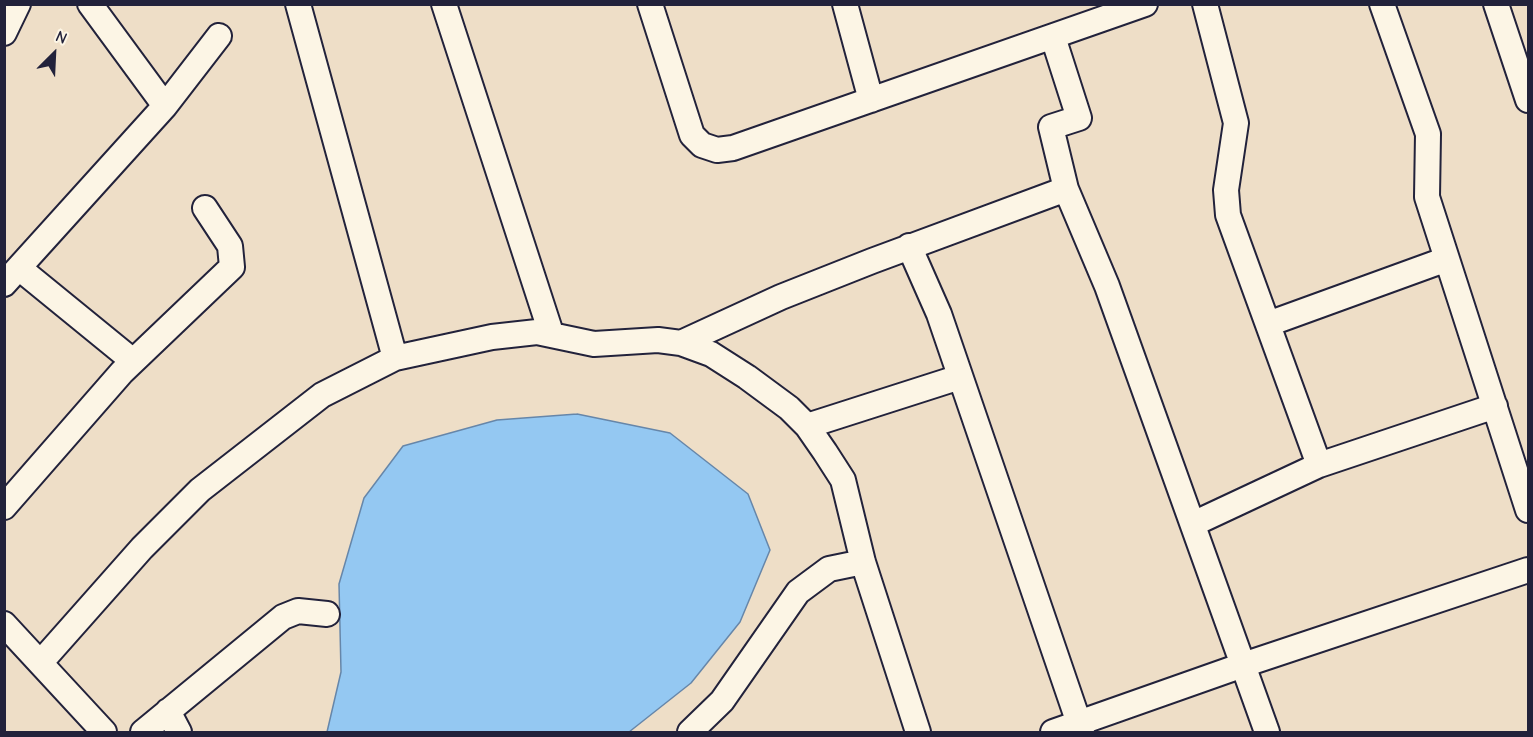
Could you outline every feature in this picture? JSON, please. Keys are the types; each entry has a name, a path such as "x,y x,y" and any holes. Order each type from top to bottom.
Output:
{"street":[{"path":"4,33 18,4"},
{"path":"90,4 165,106"},
{"path":"298,4 395,358"},
{"path":"444,4 551,333"},
{"path":"650,4 692,135 702,145 717,150 733,147 871,100 1145,4"},
{"path":"845,4 871,100"},
{"path":"1206,4 1236,123 1226,190 1228,215 1320,465"},
{"path":"1382,4 1428,134 1427,197 1528,510"},
{"path":"1496,4 1528,100"},
{"path":"133,361 12,276 165,106 219,36"},
{"path":"1053,37 1079,117 1051,127 1065,189 1107,286 1268,732"},
{"path":"681,343 781,297 909,246 1065,189"},
{"path":"4,507 133,361 232,267 230,246 205,208"},
{"path":"909,246 939,314 1080,728"},
{"path":"1268,324 1447,259"},
{"path":"41,662 142,548 200,490 322,395 395,358 492,337 551,333 594,344 658,340 681,343 711,354 789,408 807,426 843,480 863,562 918,732"},
{"path":"807,426 960,377"},
{"path":"1193,524 1320,465 1495,406"},
{"path":"690,732 722,701 798,592 830,569 863,562"},
{"path":"1053,732 1080,728 1243,665 1528,570"},
{"path":"143,732 173,722 282,617 298,611 327,614"},
{"path":"4,624 104,732"}],"water":[{"path":"577,414 670,433 748,494 770,550 740,622 691,683 629,732 327,732 341,672 339,584 364,498 403,446 497,420"}]}
